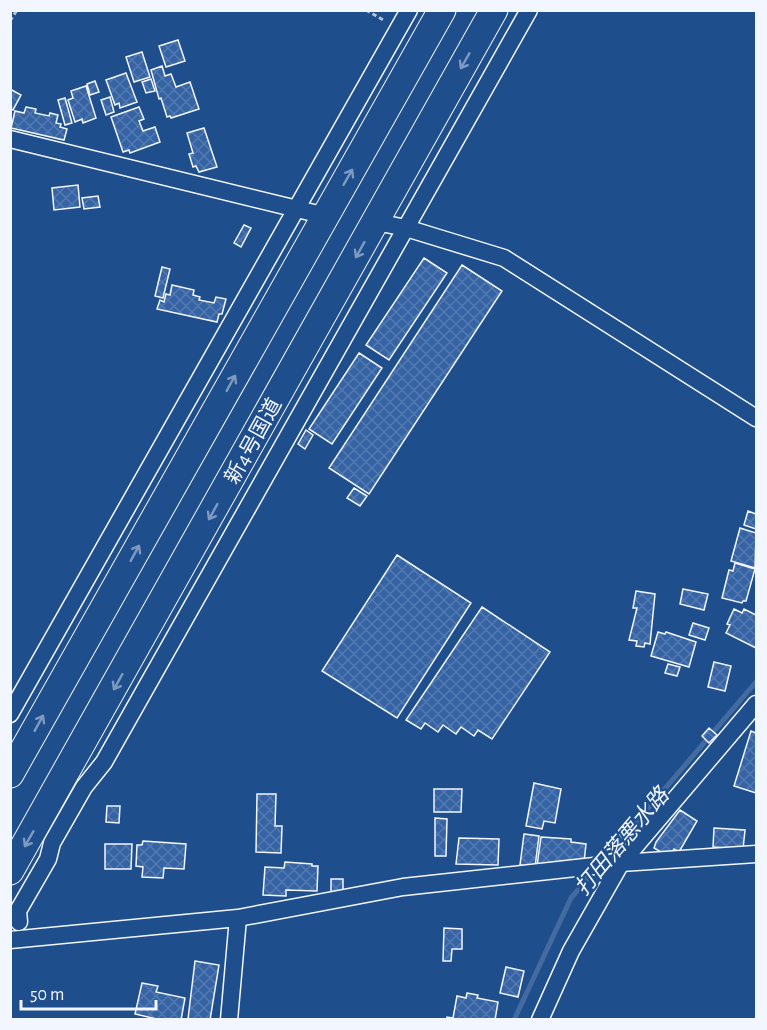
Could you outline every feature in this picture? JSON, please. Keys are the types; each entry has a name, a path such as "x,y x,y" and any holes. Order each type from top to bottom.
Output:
{"highway":[{"path":"10,774 442,10"},
{"name":"新4号国道","path":"10,871 57,813 376,222 494,10"}],"street":[{"path":"10,714 409,10"},
{"path":"19,922 18,911 48,859 57,813 84,787 104,762 529,10"},
{"path":"10,139 326,216"},
{"path":"376,222 406,228 504,258 756,418"},
{"path":"540,1020 571,951 621,863 756,704"},
{"path":"10,940 238,918 403,887 621,863 756,854"},
{"path":"228,1020 238,918"}],"path":[{"path":"10,21 17,10"}],"building":[{"path":"178,40 185,61 166,67 159,46"},
{"path":"142,52 150,77 134,82 126,57"},
{"path":"162,66 165,76 171,74 176,87 190,82 199,109 171,118 167,117 151,70"},
{"path":"126,73 137,102 120,108 119,103 115,105 106,80"},
{"path":"151,79 155,91 146,93 142,82"},
{"path":"95,81 99,92 90,95 87,84"},
{"path":"86,86 96,118 83,123 82,119 75,122 68,100 73,98 71,91"},
{"path":"10,89 21,95 13,110 10,109"},
{"path":"110,97 114,112 106,115 101,100"},
{"path":"65,98 72,123 65,125 58,100"},
{"path":"26,107 36,109 35,113 58,115 56,123 67,129 64,140 11,128 15,111 24,113"},
{"path":"139,107 144,119 139,121 143,131 155,127 160,142 130,153 129,150 123,152 111,117"},
{"path":"204,128 217,167 199,172 196,166 193,167 189,154 193,153 187,133"},
{"path":"78,185 80,207 54,210 52,188"},
{"path":"98,196 100,207 84,209 82,198"},
{"path":"244,225 251,228 241,247 234,243"},
{"path":"424,258 447,273 389,360 366,345"},
{"path":"462,265 502,291 369,494 329,468"},
{"path":"162,267 170,269 163,298 155,296"},
{"path":"172,285 194,290 193,295 200,297 199,300 214,303 216,297 226,299 217,322 157,309 160,300 164,302 166,294 170,295"},
{"path":"359,353 382,368 332,444 309,429"},
{"path":"306,430 313,435 305,449 298,444"},
{"path":"354,488 367,496 360,506 347,498"},
{"path":"748,511 756,514 756,529 744,525"},
{"path":"740,528 756,533 755,568 731,561"},
{"path":"397,555 471,603 397,718 322,671"},
{"path":"735,563 755,569 746,601 742,603 722,598 729,570 733,571"},
{"path":"683,589 708,594 704,610 680,604"},
{"path":"636,591 655,594 650,644 645,643 644,647 636,646 637,641 629,640 637,608 633,608"},
{"path":"482,607 550,652 492,739 478,730 474,736 461,727 456,734 443,725 438,732 425,723 421,729 406,720"},
{"path":"734,609 742,613 744,609 756,615 756,648 726,633 730,625 727,624"},
{"path":"693,623 709,628 705,640 689,635"},
{"path":"658,632 665,634 666,632 696,642 689,667 651,656"},
{"path":"714,662 731,666 725,691 708,687"},
{"path":"668,664 680,667 677,676 665,673"},
{"path":"709,728 717,735 709,743 702,736"},
{"path":"751,731 756,733 756,793 734,786"},
{"path":"534,783 561,789 555,823 544,821 542,829 526,826"},
{"path":"434,789 462,789 461,812 434,812"},
{"path":"257,794 276,794 275,826 282,826 281,853 256,852"},
{"path":"107,806 120,806 119,823 106,822"},
{"path":"680,810 697,821 679,852 674,849 669,857 654,848"},
{"path":"435,818 447,819 446,856 435,856"},
{"path":"714,828 745,830 743,849 713,847"},
{"path":"617,832 626,840 618,849 609,842"},
{"path":"524,834 539,836 535,867 520,865"},
{"path":"541,837 571,839 571,842 586,844 583,872 537,866"},
{"path":"459,838 499,839 498,865 456,864"},
{"path":"143,841 186,844 184,869 164,868 163,878 142,877 143,867 136,866 137,845 142,845"},
{"path":"105,844 132,844 131,869 105,869"},
{"path":"285,862 318,866 317,891 286,890 286,896 263,895 265,867 284,868"},
{"path":"331,879 343,879 343,894 331,894"},
{"path":"444,928 462,929 462,949 452,949 451,961 443,961"},
{"path":"195,961 219,965 210,1020 188,1019"},
{"path":"506,967 524,971 518,997 500,993"},
{"path":"142,983 158,986 156,992 185,998 181,1020 161,1020 135,1014"},
{"path":"467,993 478,995 477,998 498,1002 495,1020 446,1020 447,1017 453,1018 457,996 466,998"}],"waterway":[{"name":"打田落悪水路","path":"604,860 756,682"},
{"name":"打田落悪水路","path":"514,1020 571,898 596,869"}]}
